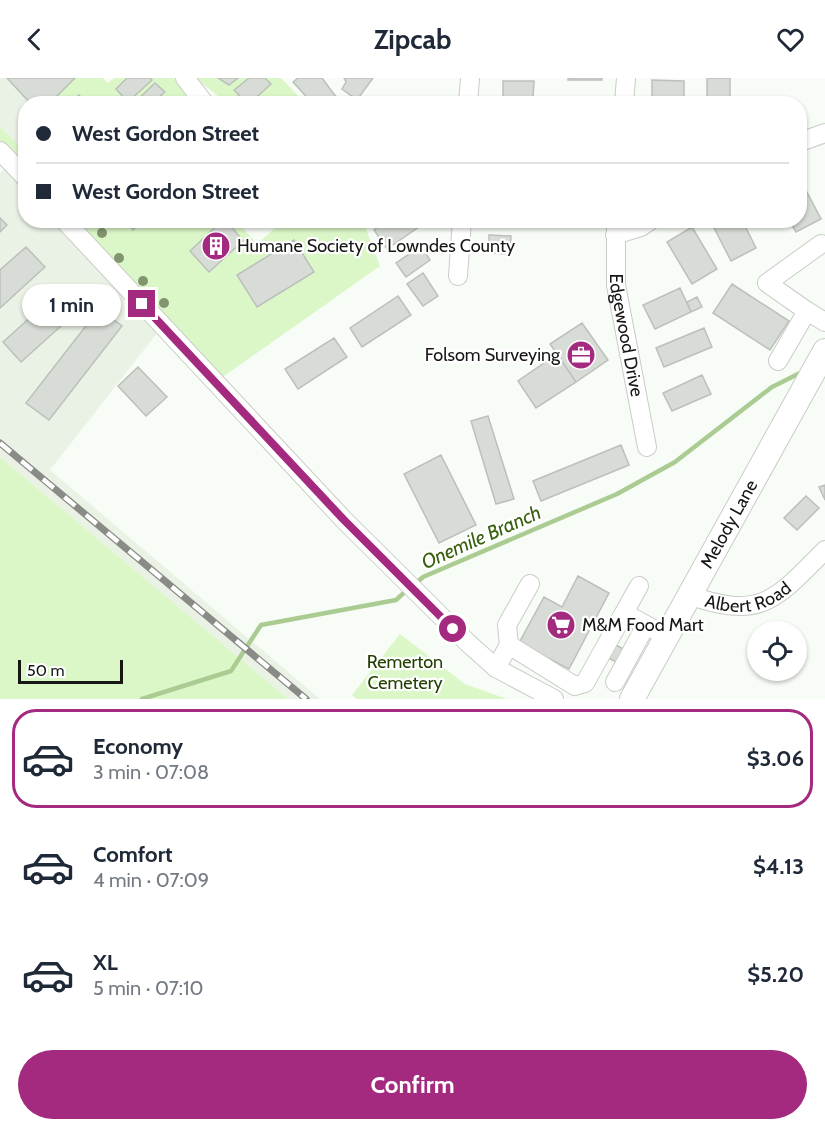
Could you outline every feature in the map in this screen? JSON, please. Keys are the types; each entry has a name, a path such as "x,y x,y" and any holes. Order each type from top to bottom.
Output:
{"main road":[{"name":"Melody Lane","path":"628,691 656,631 689,595 825,351"}],"street":[{"path":"185,78 199,96"},
{"path":"469,96 470,78"},
{"path":"625,96 626,78"},
{"path":"807,139 825,133"},
{"path":"0,152 18,170"},
{"path":"71,228 351,527 496,668 549,697 556,675"},
{"path":"458,276 461,228"},
{"name":"Edgewood Drive","path":"616,228 616,285 647,447"},
{"path":"821,244 767,283 825,322"},
{"path":"778,361 807,312"},
{"name":"Albert Road","path":"689,595 717,605 741,607 766,603 782,593 825,550"},
{"path":"496,668 509,645 507,625 530,584"},
{"path":"509,645 574,686 581,686 639,586"},
{"path":"624,613 656,631"},
{"path":"592,670 628,691"}],"shaded area":[{"path":"0,78 88,78 72,96 18,96 18,147 9,155 0,145"},
{"path":"5,168 18,182 18,228 61,228 158,332 50,470 320,699 288,699 0,457 0,173"}],"green space":[{"path":"75,78 103,78 108,83 114,78 127,78 116,89 122,96 57,96"},
{"path":"150,78 174,78 189,96 162,96 164,92 155,83 141,96 135,96 152,80"},
{"path":"195,78 218,78 229,85 238,78 249,78 235,90 238,96 218,96"},
{"path":"265,78 281,78 298,96 257,96 270,84"},
{"path":"0,127 18,145 18,165 0,145"},
{"path":"77,228 243,228 257,244 275,228 366,228 380,266 220,379"},
{"path":"0,457 288,699 0,699"},
{"name":"Remerton Cemetery","path":"400,634 465,684 507,699 357,699 352,695"}],"building":[{"path":"7,78 75,78 57,96 24,96"},
{"path":"127,78 150,78 152,80 135,96 122,96 116,89"},
{"path":"218,78 238,78 229,85"},
{"path":"249,78 265,78 271,84 258,96 238,96 234,90"},
{"path":"298,78 322,78 336,96 306,96 293,82"},
{"path":"344,78 373,78 360,96 352,96 342,89 346,82"},
{"path":"568,78 602,78 602,80 568,80"},
{"path":"707,78 730,78 730,96 707,96"},
{"path":"652,80 684,81 684,96 652,96"},
{"path":"503,81 534,81 533,96 503,96"},
{"path":"155,83 165,92 162,96 141,96"},
{"path":"807,192 821,219 807,226"},
{"path":"0,218 7,225 0,232"},
{"name":"Humane Society of Lowndes County","path":"214,228 232,228 243,241 209,272 190,251"},
{"path":"377,228 417,228 387,249 374,230"},
{"path":"693,228 717,269 692,284 667,242"},
{"path":"714,228 746,228 756,248 731,261"},
{"path":"489,235 511,236 510,254 489,253"},
{"path":"294,240 314,272 257,307 237,275"},
{"path":"421,246 430,260 406,277 396,263"},
{"path":"26,247 45,267 0,308 0,270"},
{"path":"423,273 438,296 423,306 407,284"},
{"path":"732,284 789,321 770,350 713,313"},
{"path":"63,288 81,308 21,362 3,342"},
{"path":"680,288 691,312 655,329 643,305"},
{"path":"398,296 411,315 362,347 350,328"},
{"path":"697,297 702,307 691,312 687,302"},
{"path":"99,309 122,326 49,420 26,403"},
{"path":"582,323 608,360 576,382 550,344"},
{"path":"704,328 712,347 664,367 656,348"},
{"path":"334,338 347,357 298,389 285,369"},
{"path":"557,354 576,382 536,408 518,381"},
{"path":"138,367 167,397 146,416 118,386"},
{"path":"702,375 711,394 672,411 663,393"},
{"path":"488,416 514,499 496,504 471,421"},
{"path":"621,445 629,465 541,501 533,481"},
{"path":"441,455 476,525 439,543 404,474"},
{"path":"825,485 825,500 819,487"},
{"path":"806,496 819,508 797,530 784,518"},
{"name":"M&M Food Mart","path":"578,576 609,593 569,669 519,643 544,597 562,607"},
{"path":"611,642 625,650 618,663 604,656"}],"waterway":[{"name":"Onemile Branch","path":"414,585 423,577 617,494 675,462 772,387 804,371"},
{"name":"Onemile Branch","path":"142,699 231,671 261,625 396,600 407,590"}],"railway":[{"path":"0,443 306,699"}],"place":[{"name":"Humane Society of Lowndes County","path":"216,246"},
{"name":"Folsom Surveying","path":"581,355"},
{"name":"M&M Food Mart","path":"561,625"}],"route":[{"path":"142,304 344,520 453,629"}]}
